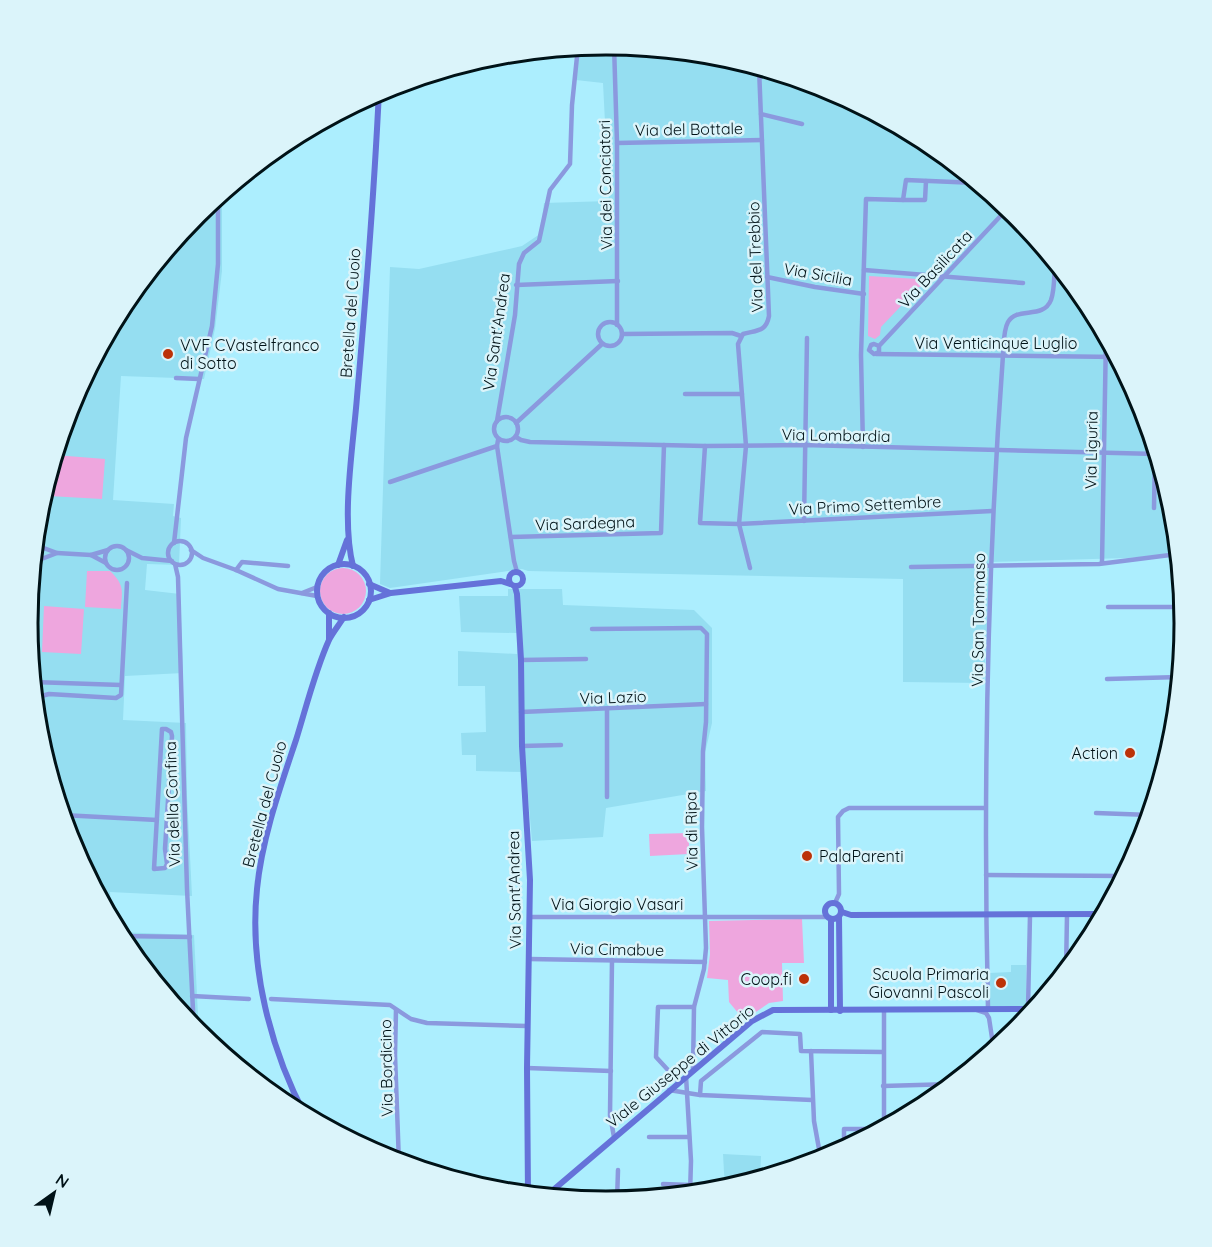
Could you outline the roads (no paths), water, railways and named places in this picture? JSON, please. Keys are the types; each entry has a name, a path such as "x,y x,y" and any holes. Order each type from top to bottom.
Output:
{"main road":[{"name":"Bretella del Cuoio","path":"353,566 348,536 378,103"},
{"name":"Bretella del Cuoio","path":"317,587 326,571 338,565 348,536"},
{"path":"338,565 353,566 363,573 369,584 369,600"},
{"path":"513,573 508,578 515,586"},
{"path":"501,581 513,573 522,575 523,580 515,586"},
{"name":"Bretella del Cuoio","path":"299,1102 278,1053 264,1005 258,951 256,889 268,828 329,639 344,617 357,614 369,600 391,593 501,581"},
{"path":"501,581 515,586"},
{"path":"369,584 391,593"},
{"name":"Via Sant'Andrea","path":"515,586 521,660 522,746 529,850 528,1185"},
{"path":"317,587 317,596 323,607 329,613 344,617"},
{"name":"Bretella del Cuoio","path":"329,613 329,639"},
{"path":"831,1010 827,905 835,903 839,905 840,915 840,1011"},
{"path":"828,916 1094,914"},
{"name":"Viale Giuseppe di Vittorio","path":"555,1189 669,1090 752,1021 767,1012 782,1009 840,1011 1023,1009"}],"street":[{"name":"Via dei Conciatori","path":"614,55 617,325"},
{"name":"Via Sant'Andrea","path":"513,573 514,561 498,440 493,431 497,421 515,315 519,264 524,253 539,242 550,190 570,164 572,105 577,56"},
{"name":"Via del Trebbio","path":"750,568 739,524 746,446 738,344 741,336 761,330 768,323 769,316 759,76"},
{"path":"761,114 802,124"},
{"name":"Via del Bottale","path":"616,143 762,140"},
{"path":"903,200 906,180 965,183"},
{"path":"863,447 861,344 866,199 925,200 926,181"},
{"path":"159,559 174,543 177,532 186,438 212,326 218,264 218,209"},
{"name":"Via Basilicata","path":"879,346 1001,215"},
{"path":"864,270 1023,283"},
{"name":"Via San Tommaso","path":"988,1009 984,808 992,511 1003,355 1006,328 1010,319 1018,315 1041,311 1050,302 1054,273"},
{"name":"Via Sicilia","path":"767,277 864,294"},
{"path":"516,285 618,281"},
{"path":"602,344 598,333 601,326 607,323 617,325 622,334"},
{"path":"622,334 732,333 741,336"},
{"path":"602,344 607,346 617,344 622,334"},
{"path":"804,521 807,338"},
{"path":"516,423 602,344"},
{"path":"861,344 873,344 879,346 879,351 874,354 869,350 873,344"},
{"name":"Via Venticinque Luglio","path":"861,355 1106,356"},
{"name":"Via Liguria","path":"1102,564 1106,356"},
{"path":"176,378 199,379"},
{"path":"685,394 742,394"},
{"path":"497,421 506,417 516,423 518,431 516,436 508,442 498,440"},
{"name":"Via Lombardia","path":"516,436 530,442 705,446 804,445 996,452 1148,454"},
{"name":"Via Sardegna","path":"511,537 661,533 664,445"},
{"path":"390,482 497,446"},
{"name":"Via Primo Settembre","path":"705,446 700,523 739,524 992,511"},
{"path":"1154,508 1155,477"},
{"path":"177,532 191,550 203,558 278,589 317,596"},
{"path":"174,543 184,542"},
{"path":"42,547 57,553 91,555 116,546 142,558 183,564 191,558 203,558"},
{"path":"106,563 105,556 108,550"},
{"path":"126,550 129,556 128,564"},
{"name":"Via della Confina","path":"169,550 178,577 193,1013"},
{"path":"191,550 191,558"},
{"path":"41,560 57,553"},
{"path":"91,555 116,570 142,558"},
{"path":"911,567 1102,564 1170,555"},
{"path":"236,570 242,562 288,566"},
{"name":"Via della Confina","path":"178,577 183,564"},
{"path":"42,695 49,693 118,698 121,695 127,583"},
{"path":"302,593 317,587"},
{"path":"1108,607 1174,607"},
{"name":"Via di Ripa","path":"592,628 701,628 705,631 707,640 706,727 703,751 702,827 705,962 694,1006 693,1070"},
{"path":"521,660 586,659"},
{"path":"1107,679 1172,677"},
{"path":"41,683 121,685"},
{"name":"Via Lazio","path":"521,712 706,704"},
{"path":"607,710 607,797"},
{"path":"162,729 166,729 171,732 172,736 165,849 167,864 165,868 154,869 157,820 162,729"},
{"path":"522,746 561,745"},
{"path":"835,903 839,894 838,817 849,807 984,808"},
{"path":"1096,813 1141,815"},
{"path":"72,816 157,820"},
{"path":"986,875 1115,876"},
{"path":"1030,915 1032,999"},
{"path":"1066,957 1067,915"},
{"name":"Via Giorgio Vasari","path":"530,916 828,916"},
{"path":"131,936 190,938"},
{"name":"Via Cimabue","path":"528,959 705,962"},
{"path":"612,960 610,1115 614,1137"},
{"path":"192,996 249,999"},
{"path":"271,999 390,1005 411,1019 428,1023 527,1026"},
{"path":"679,1082 656,1057 658,1007 694,1006"},
{"path":"988,1018 993,1012 1001,1009"},
{"name":"Via Bordicino","path":"396,1010 395,1055 399,1153"},
{"path":"883,1120 885,1010"},
{"path":"975,1010 986,1013 992,1040"},
{"path":"700,1095 701,1081 762,1032 800,1034 801,1051 883,1052"},
{"path":"811,1051 812,1100 820,1151"},
{"path":"527,1068 611,1071"},
{"path":"663,1184 690,1185 686,1076"},
{"path":"883,1086 939,1084"},
{"path":"669,1090 700,1095 812,1100"},
{"path":"844,1139 844,1129 865,1129"},
{"path":"649,1137 689,1137"},
{"path":"617,1192 618,1170"}],"place":[{"name":"VVF CVastelfranco di Sotto","path":"168,354"},
{"name":"Action","path":"1130,753"},
{"name":"PalaParenti","path":"807,856"},
{"name":"Coop.fi","path":"804,979"},
{"name":"Scuola Primaria Giovanni Pascoli","path":"1001,983"}]}
